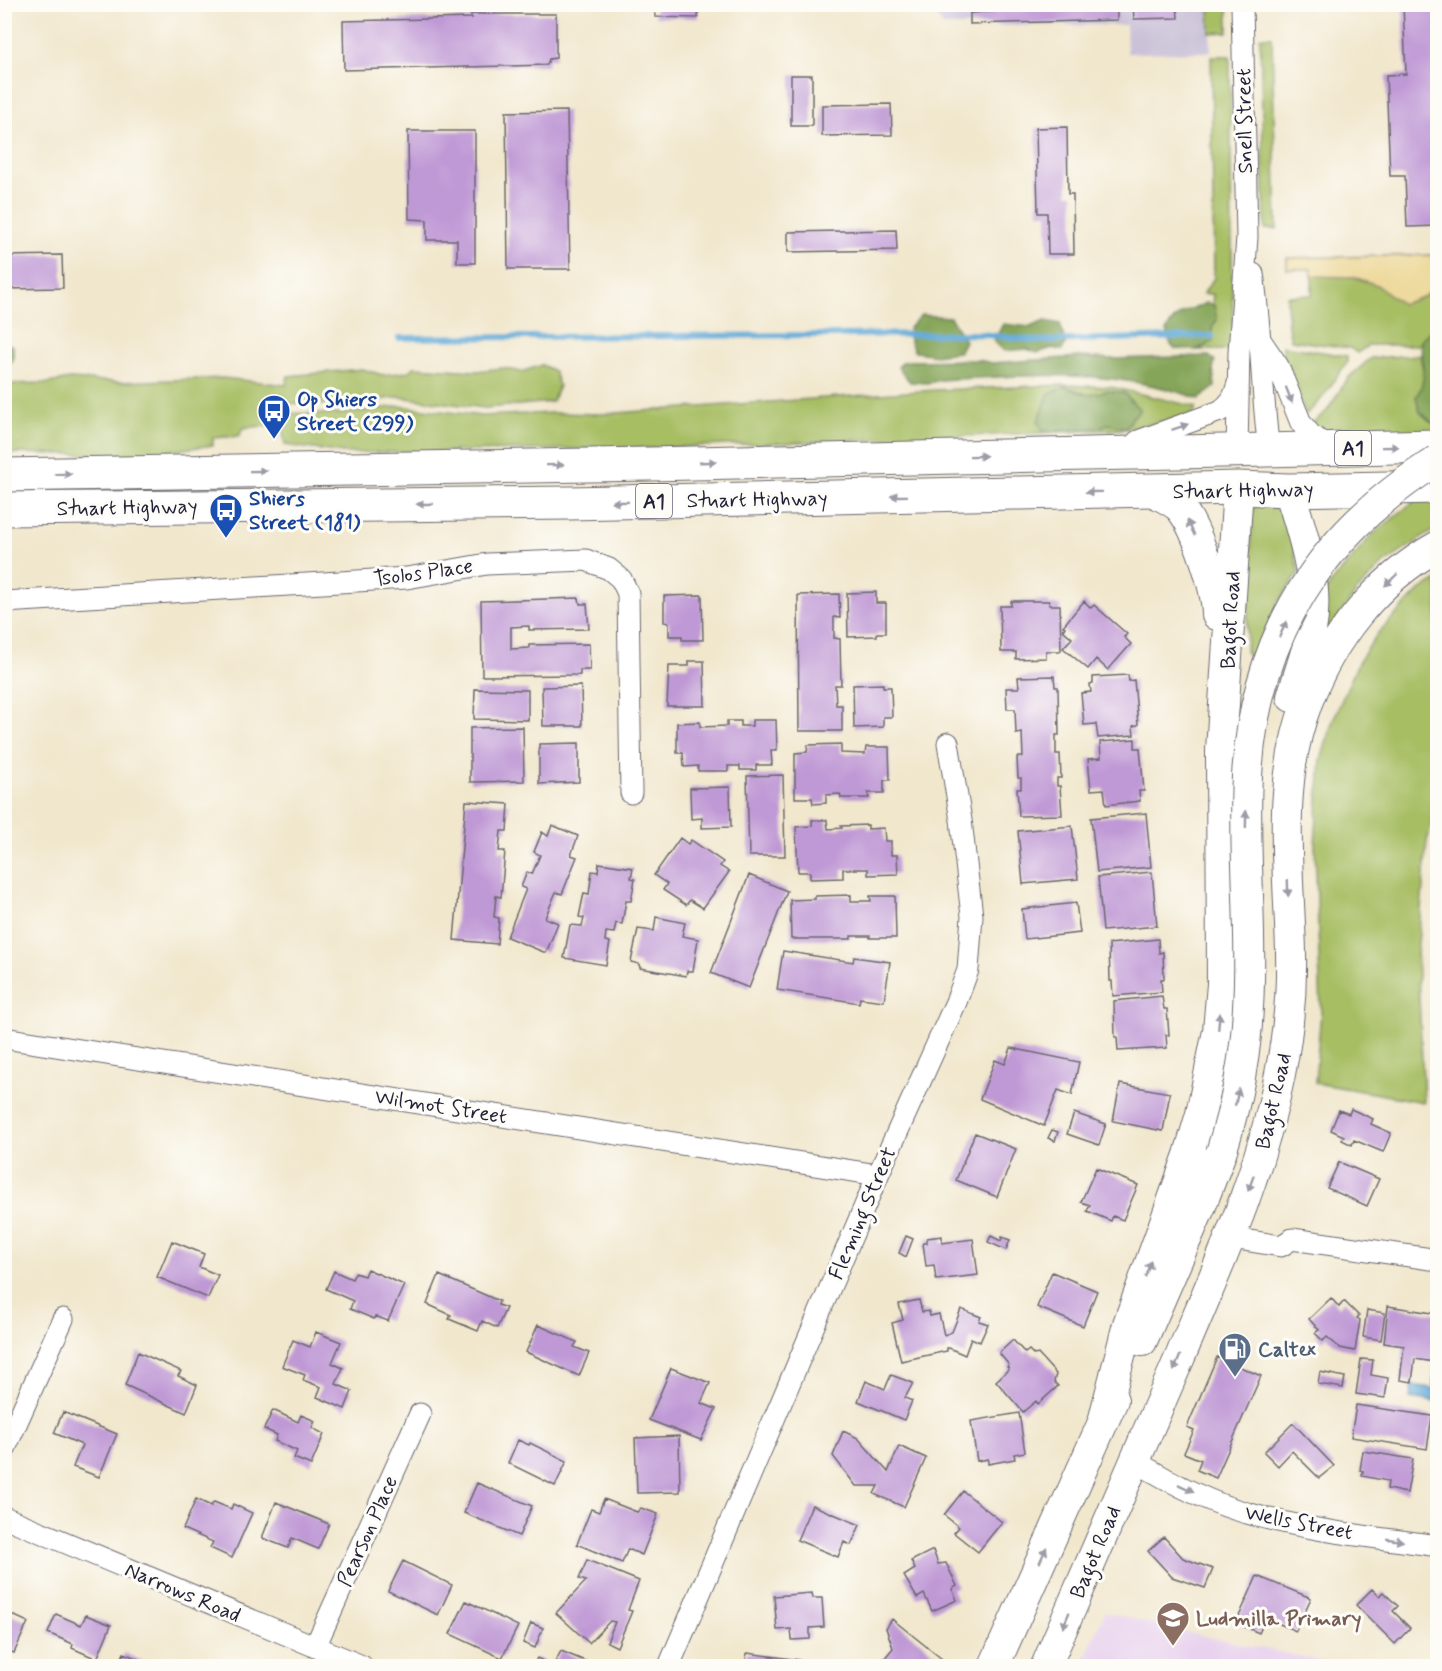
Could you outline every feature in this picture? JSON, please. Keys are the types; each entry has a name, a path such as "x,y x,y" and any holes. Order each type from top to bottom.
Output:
{"highway":[{"name":"Stuart Highway","path":"4,475 1437,446"},
{"path":"1238,488 1253,450 1288,490"},
{"name":"Stuart Highway","path":"4,509 570,503 1238,488 1288,490 1437,487"}],"main road":[{"name":"Bagot Road","path":"994,1666 1202,1203 1221,1153 1238,1093 1246,1043 1250,980 1246,843 1248,775 1253,725 1265,673 1276,643 1292,608 1331,550 1359,519 1387,494 1437,460"},
{"name":"Bagot Road","path":"1104,1418 1128,1324 1190,1155 1211,1073 1218,1031 1221,984 1221,750 1238,488"},
{"path":"1286,830 1278,792 1278,772 1293,694 1308,647 1313,613 1308,553 1288,490"},
{"path":"1152,491 1180,508 1213,579 1216,592 1214,817 1221,881"},
{"name":"Bagot Road","path":"1046,1666 1231,1238 1265,1140 1286,1040 1291,954 1286,830 1294,745 1306,705 1328,656 1353,619 1403,568 1437,546"}],"street":[{"name":"Snell Street","path":"1242,4 1247,237 1237,385 1253,450"},
{"name":"Snell Street","path":"1247,237 1258,309 1263,406 1253,450"},
{"path":"1261,341 1278,366 1301,423 1311,435 1331,449"},
{"path":"1120,453 1138,441 1220,411 1234,397 1237,385"},
{"name":"Tsolos Place","path":"4,602 407,578 487,564 586,560 609,568 621,579 628,593 631,793"},
{"name":"Fleming Street","path":"669,1666 878,1175 956,1002 969,961 972,916 961,819 948,743"},
{"name":"Wilmot Street","path":"4,1038 878,1175"},
{"path":"1231,1238 1281,1246 1292,1239 1437,1260"},
{"path":"4,1451 63,1318"},
{"name":"Pearson Place","path":"315,1647 420,1414"},
{"name":"Wells Street","path":"1135,1461 1155,1474 1245,1513 1297,1524 1437,1546"},
{"name":"Narrows Road","path":"4,1517 362,1666"}],"shaded area":[{"path":"930,5 1209,5 1211,52 1127,53 1126,25 943,26"},
{"name":"Ludmilla Primary","path":"1105,1612 1194,1634 1346,1666 1081,1666"}],"green space":[{"path":"1209,5 1228,5 1228,32 1210,33"},
{"path":"1260,37 1272,37 1277,229 1265,229"},
{"path":"1211,56 1230,56 1233,350 1196,350 1207,346 1215,317 1212,305 1213,294 1203,294 1214,278"},
{"path":"1312,276 1354,277 1377,285 1402,304 1425,296 1437,282 1437,324 1421,340 1420,345 1369,345 1357,353 1350,348 1291,340 1287,296 1312,295"},
{"path":"1207,303 1214,305 1217,320 1212,327 1213,342 1196,350 1175,349 1171,345 1167,330 1171,324 1184,312"},
{"path":"921,315 950,317 965,341 959,352 934,355 915,352 910,342 909,328"},
{"path":"1045,321 1060,324 1066,343 1062,350 1052,348 1037,353 1027,349 1004,351 994,341 1003,324 1030,327"},
{"path":"1437,324 1437,427 1420,412 1416,397 1423,382 1421,340"},
{"path":"5,343 13,346 13,360 5,369"},
{"path":"1283,346 1347,356 1347,363 1323,396 1306,414 1283,356"},
{"path":"1420,355 1424,381 1416,397 1420,412 1437,427 1437,435 1331,435 1318,429 1312,423 1327,411 1348,378 1371,358"},
{"path":"1209,356 1215,361 1213,369 1215,387 1199,399 1136,382 1071,376 1005,376 940,380 929,383 910,382 898,367 903,362 909,361 979,360 991,363 1079,357 1112,359"},
{"path":"542,365 554,371 559,386 552,402 485,408 399,397 341,406 307,403 282,404 274,406 273,425 243,428 239,436 213,438 213,445 142,455 5,453 5,384 49,383 70,379 120,382 223,378 286,385 288,376 362,369 383,375 407,372 414,367 477,371 504,368 521,372"},
{"path":"1065,385 1111,387 1196,407 1194,414 1129,429 650,448 343,453 285,445 280,413 341,414 399,406 481,416 601,414 935,390","holes":["1066,387 1088,395 1124,393 1139,410 1126,428 1108,424 1095,428 1057,431"]},
{"path":"1066,387 1088,395 1107,391 1124,393 1140,410 1126,428 1108,424 1096,428 1043,431 1038,422 1049,393"},
{"path":"1417,499 1437,500 1437,528 1383,564 1357,591 1317,647 1322,596 1372,535"},
{"path":"1255,505 1278,508 1291,533 1299,572 1278,603 1253,659 1246,653 1252,516"},
{"path":"1437,580 1437,807 1427,841 1417,955 1424,1102 1315,1083 1321,1011 1315,845 1321,760 1333,720 1358,663 1378,633 1418,592"}],"sand":[{"path":"1437,255 1437,282 1425,296 1402,304 1377,285 1354,277 1312,276 1311,269 1287,269 1287,258"}],"water":[{"path":"1412,1385 1437,1389 1437,1402 1410,1398"}],"building":[{"path":"655,4 698,4 698,18 655,17"},
{"path":"1001,4 1117,4 1117,20 970,24 970,13 1001,11"},
{"path":"1403,4 1438,4 1438,226 1407,227 1405,176 1390,176 1386,75 1406,74"},
{"path":"1133,5 1177,5 1178,18 1134,19"},
{"path":"470,14 556,14 556,58 549,59 547,65 344,70 343,21 472,18"},
{"path":"791,75 812,75 812,126 791,126"},
{"path":"891,104 892,135 822,136 822,105"},
{"path":"567,111 570,269 508,269 506,112"},
{"path":"1067,127 1068,194 1073,194 1074,254 1048,254 1047,213 1038,213 1036,128"},
{"path":"408,131 475,131 475,263 457,263 457,240 427,240 427,220 409,219"},
{"path":"896,230 897,250 788,252 788,232"},
{"path":"62,255 63,288 4,289 4,256"},
{"path":"876,592 876,603 886,603 886,633 877,633 877,636 848,637 847,593"},
{"path":"839,594 840,618 834,617 834,638 840,639 841,685 835,685 836,705 842,705 842,731 799,731 798,595"},
{"path":"702,595 703,640 682,640 682,636 669,636 669,623 664,622 664,596"},
{"path":"579,598 580,604 587,604 589,629 529,630 529,626 511,627 511,649 529,648 529,645 589,644 590,670 580,670 580,675 482,676 481,601"},
{"path":"1011,601 1049,601 1049,605 1060,605 1061,651 1046,651 1046,658 1016,659 1016,652 1001,652 1000,606 1011,606"},
{"path":"1084,601 1091,608 1094,605 1127,634 1124,637 1131,644 1108,670 1096,659 1088,669 1063,648 1072,638 1063,630 1065,627 1063,626"},
{"path":"689,661 704,661 705,706 667,706 669,666 689,666"},
{"path":"1128,675 1129,681 1134,680 1138,725 1133,726 1134,735 1098,738 1096,724 1084,725 1081,693 1091,692 1090,684 1093,683 1093,677"},
{"path":"1054,676 1055,687 1058,687 1059,735 1056,735 1056,754 1060,754 1061,778 1057,778 1057,786 1060,786 1062,815 1019,816 1017,789 1021,789 1021,778 1018,778 1017,757 1023,757 1022,733 1016,734 1015,709 1007,709 1006,688 1019,688 1018,677"},
{"path":"883,684 883,687 891,687 892,717 883,717 883,727 854,728 853,685"},
{"path":"581,686 582,726 543,726 542,687"},
{"path":"475,689 528,690 528,720 474,719"},
{"path":"752,720 776,720 777,750 771,750 772,765 756,765 756,770 740,770 740,766 728,766 728,771 698,771 698,766 684,767 683,753 677,753 677,723 700,722 700,727 727,726 727,721 741,721 741,726 752,726"},
{"path":"523,727 524,781 470,782 470,728"},
{"path":"1135,739 1135,748 1140,748 1144,791 1139,791 1140,801 1106,805 1104,789 1091,790 1088,759 1101,758 1100,742"},
{"path":"579,743 579,782 539,784 539,744"},
{"path":"841,744 841,753 865,754 866,747 889,747 890,780 884,780 884,793 868,793 869,798 841,798 840,794 826,795 826,803 813,804 812,798 795,798 795,753 807,752 808,745"},
{"path":"783,775 785,856 749,856 747,776"},
{"path":"730,787 731,827 702,828 702,818 691,819 690,788"},
{"path":"466,801 509,804 507,831 501,831 499,851 505,851 501,897 496,896 494,917 499,918 497,944 454,940"},
{"path":"1146,813 1151,867 1097,872 1091,818"},
{"path":"812,820 827,820 828,829 868,825 868,829 884,828 885,841 891,841 891,855 897,855 898,874 868,875 868,869 843,869 843,878 810,879 810,872 798,872 796,827 812,826"},
{"path":"552,825 578,836 571,855 577,857 562,894 556,892 545,918 558,923 546,953 507,937 526,889 521,887 527,872 532,874 540,855 534,852 542,832 548,836"},
{"path":"1072,826 1078,879 1023,884 1018,831"},
{"path":"680,838 688,844 691,840 723,862 720,866 729,872 703,908 690,900 686,905 663,890 667,884 654,875"},
{"path":"599,863 633,868 631,878 635,879 631,901 626,901 622,924 616,923 614,933 606,932 605,941 610,942 606,965 564,958 570,925 582,926 584,918 579,917 584,893 589,894 592,871 598,872"},
{"path":"1152,872 1157,926 1103,931 1098,877"},
{"path":"749,875 787,891 749,988 711,973"},
{"path":"851,895 851,901 871,901 870,896 895,896 896,938 851,936 851,939 791,939 790,900 815,899 815,896"},
{"path":"1076,903 1080,933 1025,939 1022,909"},
{"path":"656,917 685,923 682,936 698,939 693,971 687,971 686,976 640,968 639,964 631,962 638,929 654,931"},
{"path":"1158,939 1159,953 1163,952 1162,992 1113,996 1112,981 1110,981 1109,944"},
{"path":"783,951 853,962 854,957 890,962 884,1001 860,998 859,1003 777,990"},
{"path":"1162,996 1164,1009 1167,1009 1169,1035 1166,1035 1167,1048 1118,1051 1117,1037 1115,1037 1114,1001"},
{"path":"1011,1048 1079,1062 1072,1095 1058,1090 1044,1126 980,1099 995,1060 1005,1064"},
{"path":"1120,1084 1170,1093 1163,1131 1113,1121"},
{"path":"1351,1109 1373,1119 1371,1124 1391,1133 1383,1152 1354,1140 1352,1145 1342,1140 1344,1136 1331,1130 1339,1110 1349,1114"},
{"path":"1074,1113 1106,1124 1099,1145 1067,1134"},
{"path":"1052,1130 1058,1132 1055,1141 1048,1138"},
{"path":"975,1133 1016,1149 997,1197 956,1180"},
{"path":"1339,1162 1379,1179 1367,1206 1327,1188"},
{"path":"1096,1168 1138,1185 1123,1220 1113,1216 1111,1221 1087,1211 1090,1205 1081,1202"},
{"path":"906,1236 913,1239 906,1257 899,1253"},
{"path":"942,1236 942,1243 973,1239 978,1275 936,1280 934,1265 926,1266 923,1243 927,1243 927,1238"},
{"path":"991,1236 1001,1241 1002,1237 1010,1240 1006,1250 988,1242"},
{"path":"172,1241 204,1254 199,1267 218,1275 208,1298 157,1277"},
{"path":"367,1269 404,1285 388,1321 375,1316 374,1319 350,1309 353,1301 326,1289 334,1271 352,1279 355,1273 364,1276"},
{"path":"1052,1272 1097,1291 1083,1326 1037,1307"},
{"path":"439,1275 499,1301 498,1305 506,1308 497,1328 482,1321 478,1331 449,1319 451,1315 427,1304"},
{"path":"1331,1298 1339,1307 1344,1301 1359,1316 1355,1351 1340,1348 1327,1337 1323,1341 1315,1333 1319,1330 1309,1319"},
{"path":"919,1300 922,1312 929,1311 930,1316 939,1314 944,1335 952,1332 961,1309 981,1317 979,1321 988,1324 980,1342 971,1338 965,1355 947,1348 947,1351 901,1361 892,1323 903,1320 899,1304"},
{"path":"1388,1306 1438,1314 1435,1351 1438,1352 1438,1385 1432,1384 1434,1362 1415,1359 1412,1382 1400,1380 1404,1346 1384,1343"},
{"path":"1367,1310 1385,1313 1381,1340 1363,1337"},
{"path":"538,1325 577,1342 574,1347 589,1353 579,1376 526,1352"},
{"path":"316,1332 341,1342 332,1363 343,1368 336,1384 352,1391 345,1409 317,1397 321,1387 303,1380 305,1375 282,1366 293,1340 310,1347"},
{"path":"1013,1340 1025,1353 1029,1350 1034,1355 1038,1354 1056,1374 1054,1382 1058,1386 1038,1404 1036,1401 1023,1412 996,1381 1009,1369 1007,1367 1009,1365 999,1353"},
{"path":"138,1352 181,1371 178,1376 197,1385 186,1413 125,1385"},
{"path":"1217,1357 1261,1376 1216,1478 1197,1470 1201,1460 1184,1453 1194,1430 1187,1427"},
{"path":"1361,1359 1373,1360 1371,1375 1388,1378 1385,1398 1356,1394"},
{"path":"671,1368 710,1383 701,1403 716,1409 701,1440 649,1420"},
{"path":"1320,1372 1345,1377 1343,1388 1318,1384"},
{"path":"891,1375 913,1383 905,1398 912,1401 904,1420 858,1401 866,1381 885,1389"},
{"path":"1356,1405 1432,1416 1427,1449 1351,1437"},
{"path":"273,1410 298,1422 301,1415 315,1421 312,1428 324,1434 311,1465 294,1458 297,1451 275,1441 277,1435 264,1429"},
{"path":"63,1412 117,1434 99,1477 73,1467 82,1445 54,1433"},
{"path":"1019,1413 1025,1452 1014,1454 1015,1459 988,1464 988,1459 977,1461 971,1421"},
{"path":"1293,1423 1334,1466 1319,1478 1292,1451 1278,1466 1264,1452"},
{"path":"843,1431 858,1438 888,1472 899,1446 926,1458 904,1507 874,1494 878,1486 856,1486 833,1456"},
{"path":"679,1436 680,1492 637,1493 635,1438"},
{"path":"518,1440 529,1445 530,1443 567,1461 555,1486 508,1463"},
{"path":"1363,1451 1413,1459 1407,1493 1387,1489 1388,1481 1362,1476 1363,1471 1360,1470"},
{"path":"477,1483 532,1506 519,1536 464,1513"},
{"path":"963,1491 1002,1522 978,1552 954,1533 959,1527 944,1515"},
{"path":"196,1499 211,1506 214,1502 231,1509 233,1504 252,1513 232,1558 210,1548 213,1542 183,1529"},
{"path":"604,1499 637,1512 641,1508 658,1514 642,1555 628,1549 622,1563 577,1544 591,1509 599,1512"},
{"path":"276,1502 329,1524 318,1549 292,1538 288,1548 262,1538"},
{"path":"812,1505 860,1525 851,1545 844,1542 838,1557 797,1540"},
{"path":"1164,1537 1183,1558 1213,1569 1205,1588 1172,1577 1148,1551"},
{"path":"933,1550 938,1564 946,1563 957,1586 952,1589 957,1600 932,1611 924,1594 917,1598 904,1576 915,1569 911,1561"},
{"path":"587,1560 639,1581 628,1610 632,1611 617,1647 607,1642 615,1622 610,1621 589,1643 556,1613 586,1581 579,1579"},
{"path":"403,1561 452,1585 438,1615 388,1591"},
{"path":"1257,1576 1311,1598 1296,1631 1266,1618 1259,1633 1236,1623"},
{"path":"1372,1589 1379,1596 1383,1592 1398,1606 1393,1611 1410,1628 1395,1644 1356,1605"},
{"path":"812,1593 813,1598 822,1598 824,1627 810,1628 810,1639 792,1640 791,1629 777,1630 774,1596"},
{"path":"466,1601 518,1626 502,1658 450,1634"},
{"path":"4,1611 28,1622 14,1653 4,1649"},
{"path":"56,1614 81,1625 86,1615 111,1625 97,1659 72,1648 73,1644 48,1633"},
{"path":"892,1619 942,1659 936,1666 878,1666 893,1648 886,1628"},
{"path":"531,1623 543,1628 535,1648 523,1643"},
{"path":"561,1651 597,1666 553,1666"},
{"path":"124,1653 154,1666 118,1666"},
{"path":"747,1653 799,1660 798,1666 745,1666"},
{"path":"537,1658 553,1666 533,1666"}],"waterway":[{"path":"399,338 980,334 1039,341 1212,336"}],"place":[{"name":"Op Shiers Street (299)","path":"274,440"},
{"name":"Shiers Street (181)","path":"226,539"},
{"name":"Caltex","path":"1235,1378"},
{"name":"Ludmilla Primary","path":"1173,1647"}]}
